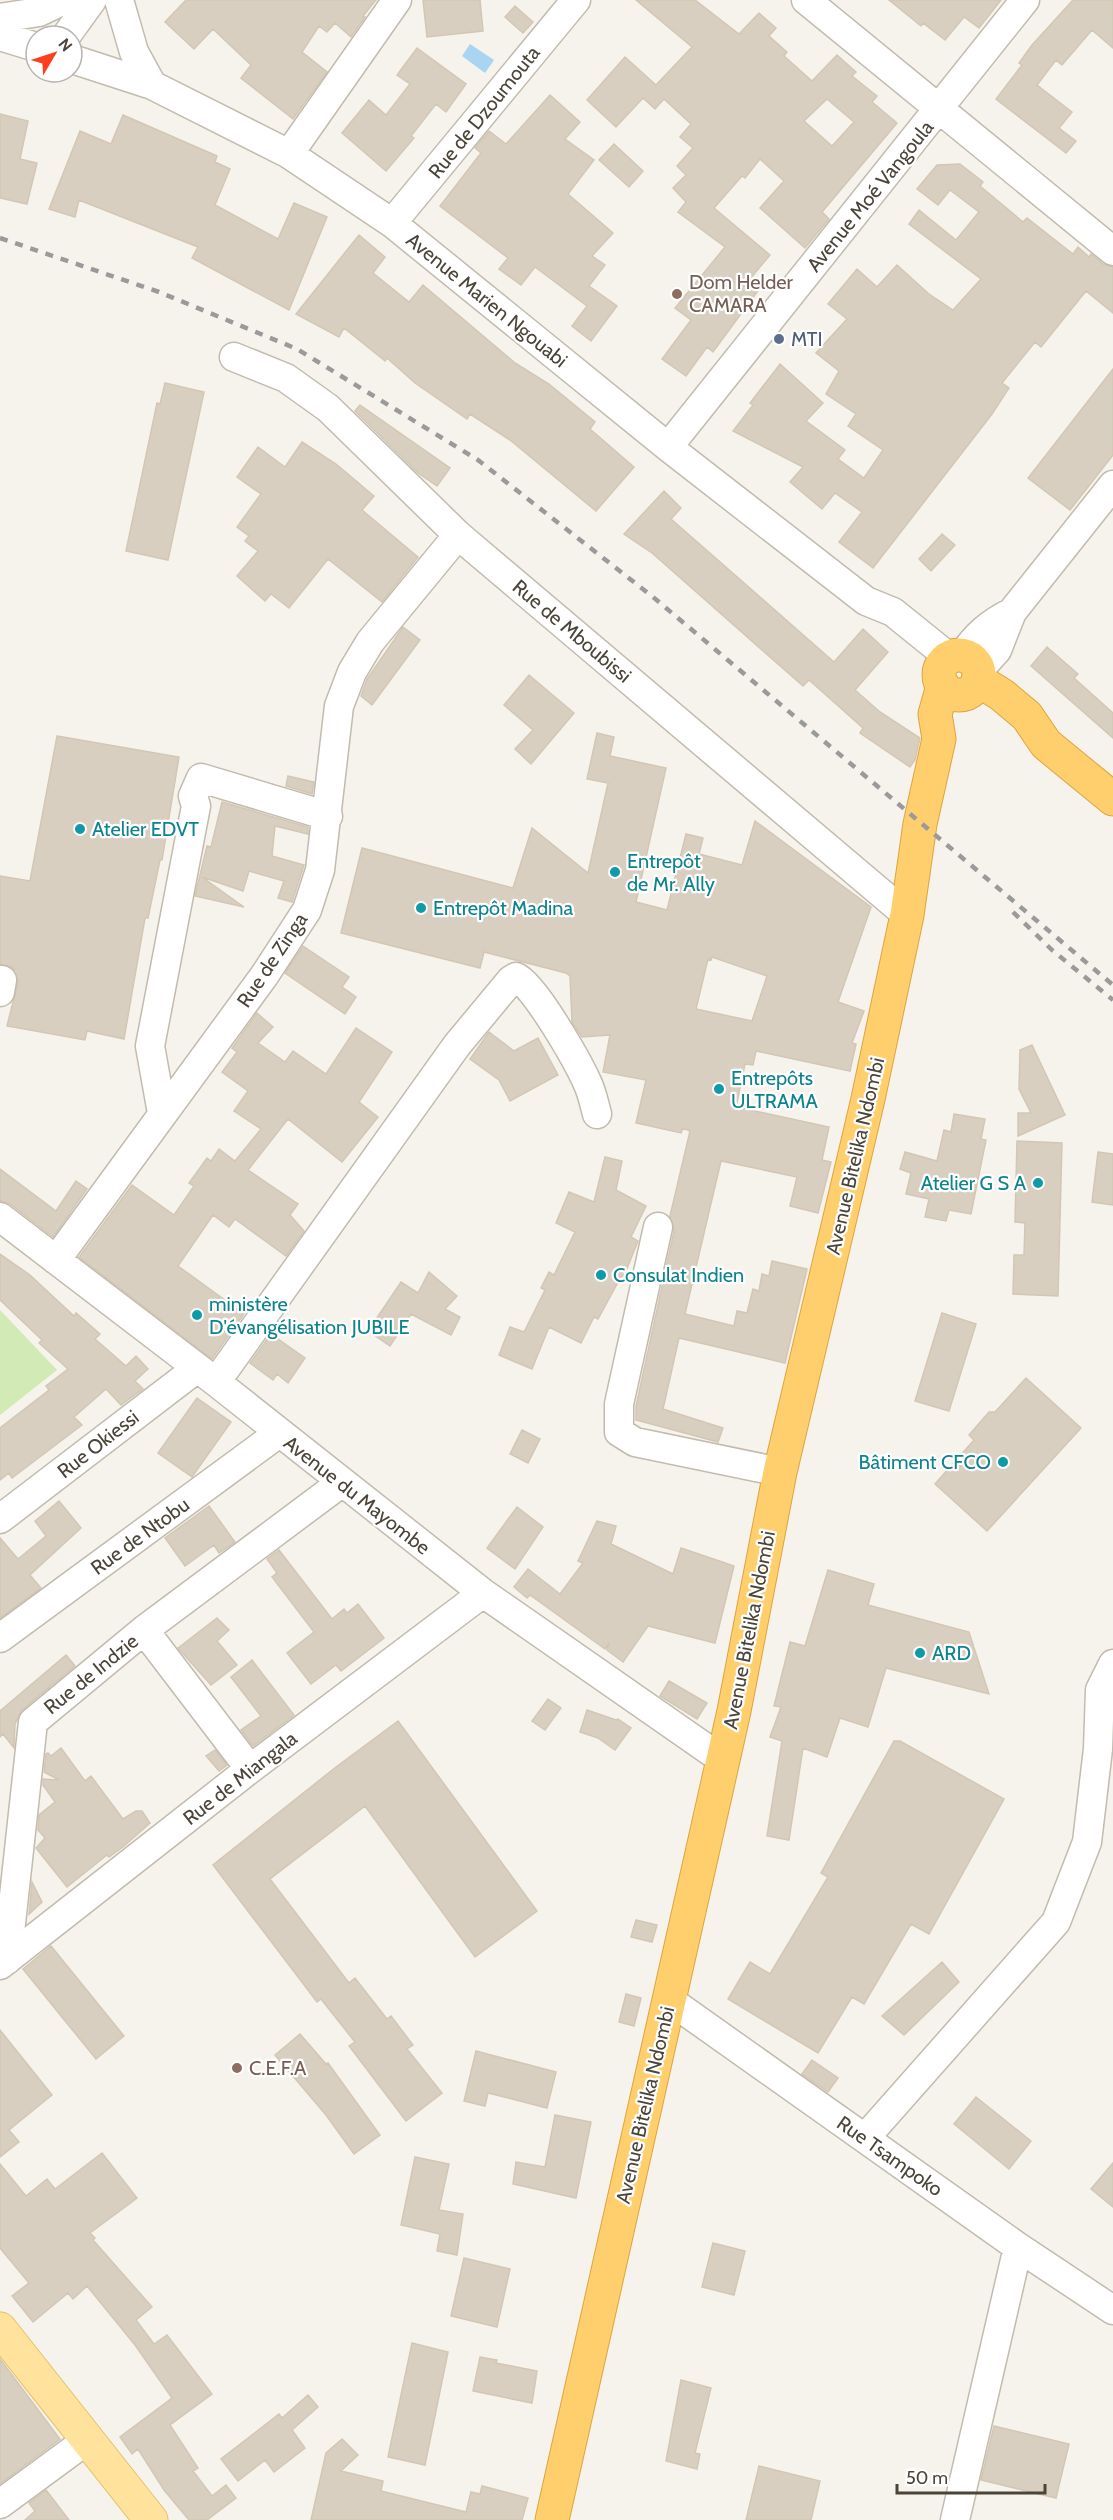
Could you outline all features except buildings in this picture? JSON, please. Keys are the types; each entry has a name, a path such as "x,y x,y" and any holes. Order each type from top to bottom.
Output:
{"highway":[{"name":"Avenue Bitelika Ndombi","path":"552,2520 723,1760 780,1472 858,1145 907,915 920,824 939,739 953,723 961,676"},
{"name":"Avenue Marien Ngouabi","path":"961,676 992,715 1019,734 1046,744 1113,800"}],"main road":[{"path":"0,2329 151,2520"}],"street":[{"path":"0,18 39,12 64,0"},
{"path":"75,24 92,0"},
{"path":"119,0 134,52 152,85"},
{"path":"290,153 397,0"},
{"name":"Rue de Dzoumouta","path":"392,223 576,0"},
{"path":"806,0 1113,251"},
{"name":"Avenue Moé Vangoula","path":"668,447 1025,0"},
{"path":"0,36 24,43"},
{"name":"Avenue Marien Ngouabi","path":"84,63 152,85 290,153 392,223 668,447 866,602 893,612 961,676"},
{"name":"Rue de Mboubissi","path":"234,357 286,378 328,408 458,535 907,915"},
{"path":"961,676 997,650 1012,612 1113,485"},
{"name":"Rue de Zinga","path":"56,1260 264,975 307,910 320,870 339,706 352,672 370,642 458,535"},
{"path":"162,1113 150,1046 196,806 193,796 201,778 328,816"},
{"name":"Rue Okiessi","path":"0,1519 206,1375 457,1045 511,980 516,977 526,984 562,1038 588,1084 597,1114"},
{"name":"Avenue du Mayombe","path":"0,1217 206,1375 483,1593 723,1760"},
{"path":"657,1227 619,1404 619,1432 635,1442 780,1472"},
{"name":"Rue de Ntobu","path":"0,1638 279,1434"},
{"name":"Rue de Indzie","path":"3,1962 33,1722 144,1630 341,1483"},
{"name":"Rue de Miangala","path":"3,1962 250,1769 483,1593"},
{"path":"144,1630 250,1769"},
{"path":"865,2138 1056,1922 1087,1842 1098,1749 1100,1690 1113,1664"},
{"name":"Rue Tsampoko","path":"668,1999 1018,2247 1113,2310"},
{"path":"955,2520 1018,2247"},
{"path":"0,2504 87,2440"}],"green space":[{"path":"0,1310 57,1370 0,1415"}],"water":[{"path":"470,44 494,60 485,73 462,56"}],"railway":[{"path":"0,238 159,292 297,349 478,460 653,597 1113,985"},
{"path":"1013,912 1052,950 1113,1000"}],"place":[{"name":"Dom Helder CAMARA","path":"677,294"},
{"name":"MTI","path":"779,339"},
{"name":"Atelier EDVT","path":"80,829"},
{"name":"Entrepôt de Mr. Ally","path":"615,872"},
{"name":"Entrepôt Madina","path":"421,908"},
{"name":"Entrepôts ULTRAMA","path":"719,1089"},
{"name":"Atelier G S A","path":"1038,1183"},
{"name":"Consulat Indien","path":"601,1275"},
{"name":"ministère D'évangélisation JUBILE","path":"197,1315"},
{"name":"Bâtiment CFCO","path":"1003,1462"},
{"name":"ARD","path":"920,1653"},
{"name":"C.E.F.A","path":"237,2068"}]}
